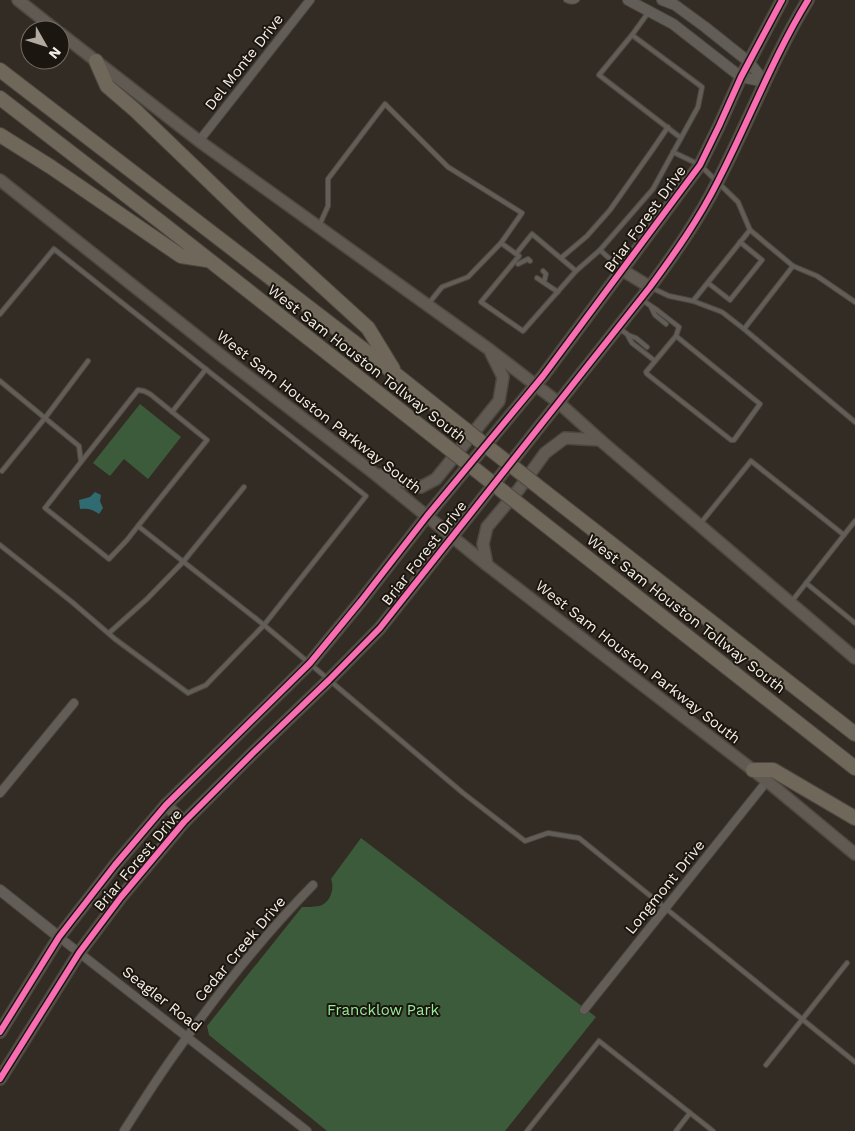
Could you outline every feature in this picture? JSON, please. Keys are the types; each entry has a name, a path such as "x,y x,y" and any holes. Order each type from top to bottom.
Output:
{"highway":[{"path":"96,61 107,86 368,328 398,376"},
{"name":"West Sam Houston Tollway South","path":"0,70 398,376 855,734"},
{"name":"West Sam Houston Tollway South","path":"0,98 855,768"},
{"path":"0,135 51,167 181,256 209,260"},
{"path":"753,770 773,770 855,818"}],"main road":[{"path":"18,0 43,20"},
{"name":"Briar Forest Drive","path":"0,1032 59,937 115,865 166,805 310,663 536,384 700,165 720,126 741,77 782,0"},
{"name":"Briar Forest Drive","path":"0,1079 78,953 121,897 184,822 380,628 558,403 623,331 646,302 650,287 690,232 718,183 792,27 808,0"},
{"path":"70,41 199,141 536,384 855,658"},
{"name":"West Sam Houston Parkway South","path":"0,180 487,564 767,781 855,854"},
{"path":"622,270 650,287"},
{"path":"375,474 421,487 436,479 499,401 503,377 490,350"},
{"path":"487,564 483,544 487,527 546,453 565,438 600,440"},
{"path":"166,805 184,822"}],"street":[{"name":"Del Monte Drive","path":"199,141 310,0"},
{"path":"628,0 673,24 741,77 766,82"},
{"path":"662,0 675,5 705,27 749,62 766,82"},
{"path":"0,794 74,703"},
{"name":"Longmont Drive","path":"584,1010 767,781"},
{"name":"Cedar Creek Drive","path":"124,1131 187,1037 259,945 313,885"},
{"name":"Seagler Road","path":"0,890 307,1131"}],"lane":[{"path":"566,0 576,2 577,0"},
{"path":"650,11 599,74 681,138"},
{"path":"501,244 519,256 516,263 481,302 523,331 576,271 600,250 653,189 698,107 702,87 632,35"},
{"path":"319,227 328,206 328,179 385,104 448,167 522,213 501,244 468,278 442,287 428,305"},
{"path":"561,258 587,236 610,210 668,127"},
{"path":"673,152 700,165 738,202 750,230 793,266 817,276 855,302"},
{"path":"694,301 750,230"},
{"path":"516,254 532,234 576,271"},
{"path":"708,283 730,300 762,260 740,242"},
{"path":"0,314 54,249 366,496 264,625 206,685 188,693 0,546"},
{"path":"600,250 622,270"},
{"path":"516,263 528,259 530,261"},
{"path":"516,263 524,268"},
{"path":"744,329 793,266"},
{"path":"543,271 546,274 544,282"},
{"path":"537,278 558,292"},
{"path":"650,287 669,296 694,301 722,312 855,422"},
{"path":"646,302 655,315 666,324"},
{"path":"646,302 678,326 679,329 676,336 646,373 731,440 734,440 759,407 759,403 676,336"},
{"path":"623,331 647,347"},
{"path":"623,331 632,343 655,361"},
{"path":"2,471 88,361"},
{"path":"172,412 206,369"},
{"path":"0,381 79,446 81,462"},
{"path":"138,390 150,394 207,440 127,540 109,559 45,508 81,462 138,390"},
{"path":"700,526 751,461 844,535"},
{"path":"109,633 183,562 244,487"},
{"path":"790,603 855,521"},
{"path":"138,526 264,625 463,793 525,841 548,833 579,838 855,1062"},
{"path":"806,583 855,622"},
{"path":"766,1065 847,963"},
{"path":"526,1131 599,1041 713,1131"},
{"path":"676,1131 690,1113"},
{"path":"530,1126 536,1131"}],"green space":[{"path":"140,404 181,437 148,479 124,459 110,476 93,463"},
{"name":"Francklow Park","path":"361,838 596,1017 505,1131 327,1131 209,1035 207,1026 302,907 319,906 329,899 332,891 331,879"}],"water":[{"path":"95,492 101,495 100,501 103,508 99,514 90,509 80,509 79,500 90,497"}],"cycle path":[{"path":"0,1032 59,937 115,865 166,805 310,663 427,516 543,376 700,165 741,77 782,0"},
{"path":"0,1079 79,953 121,897 184,822 380,628 650,287 686,236 711,195 772,66 808,0"}]}
